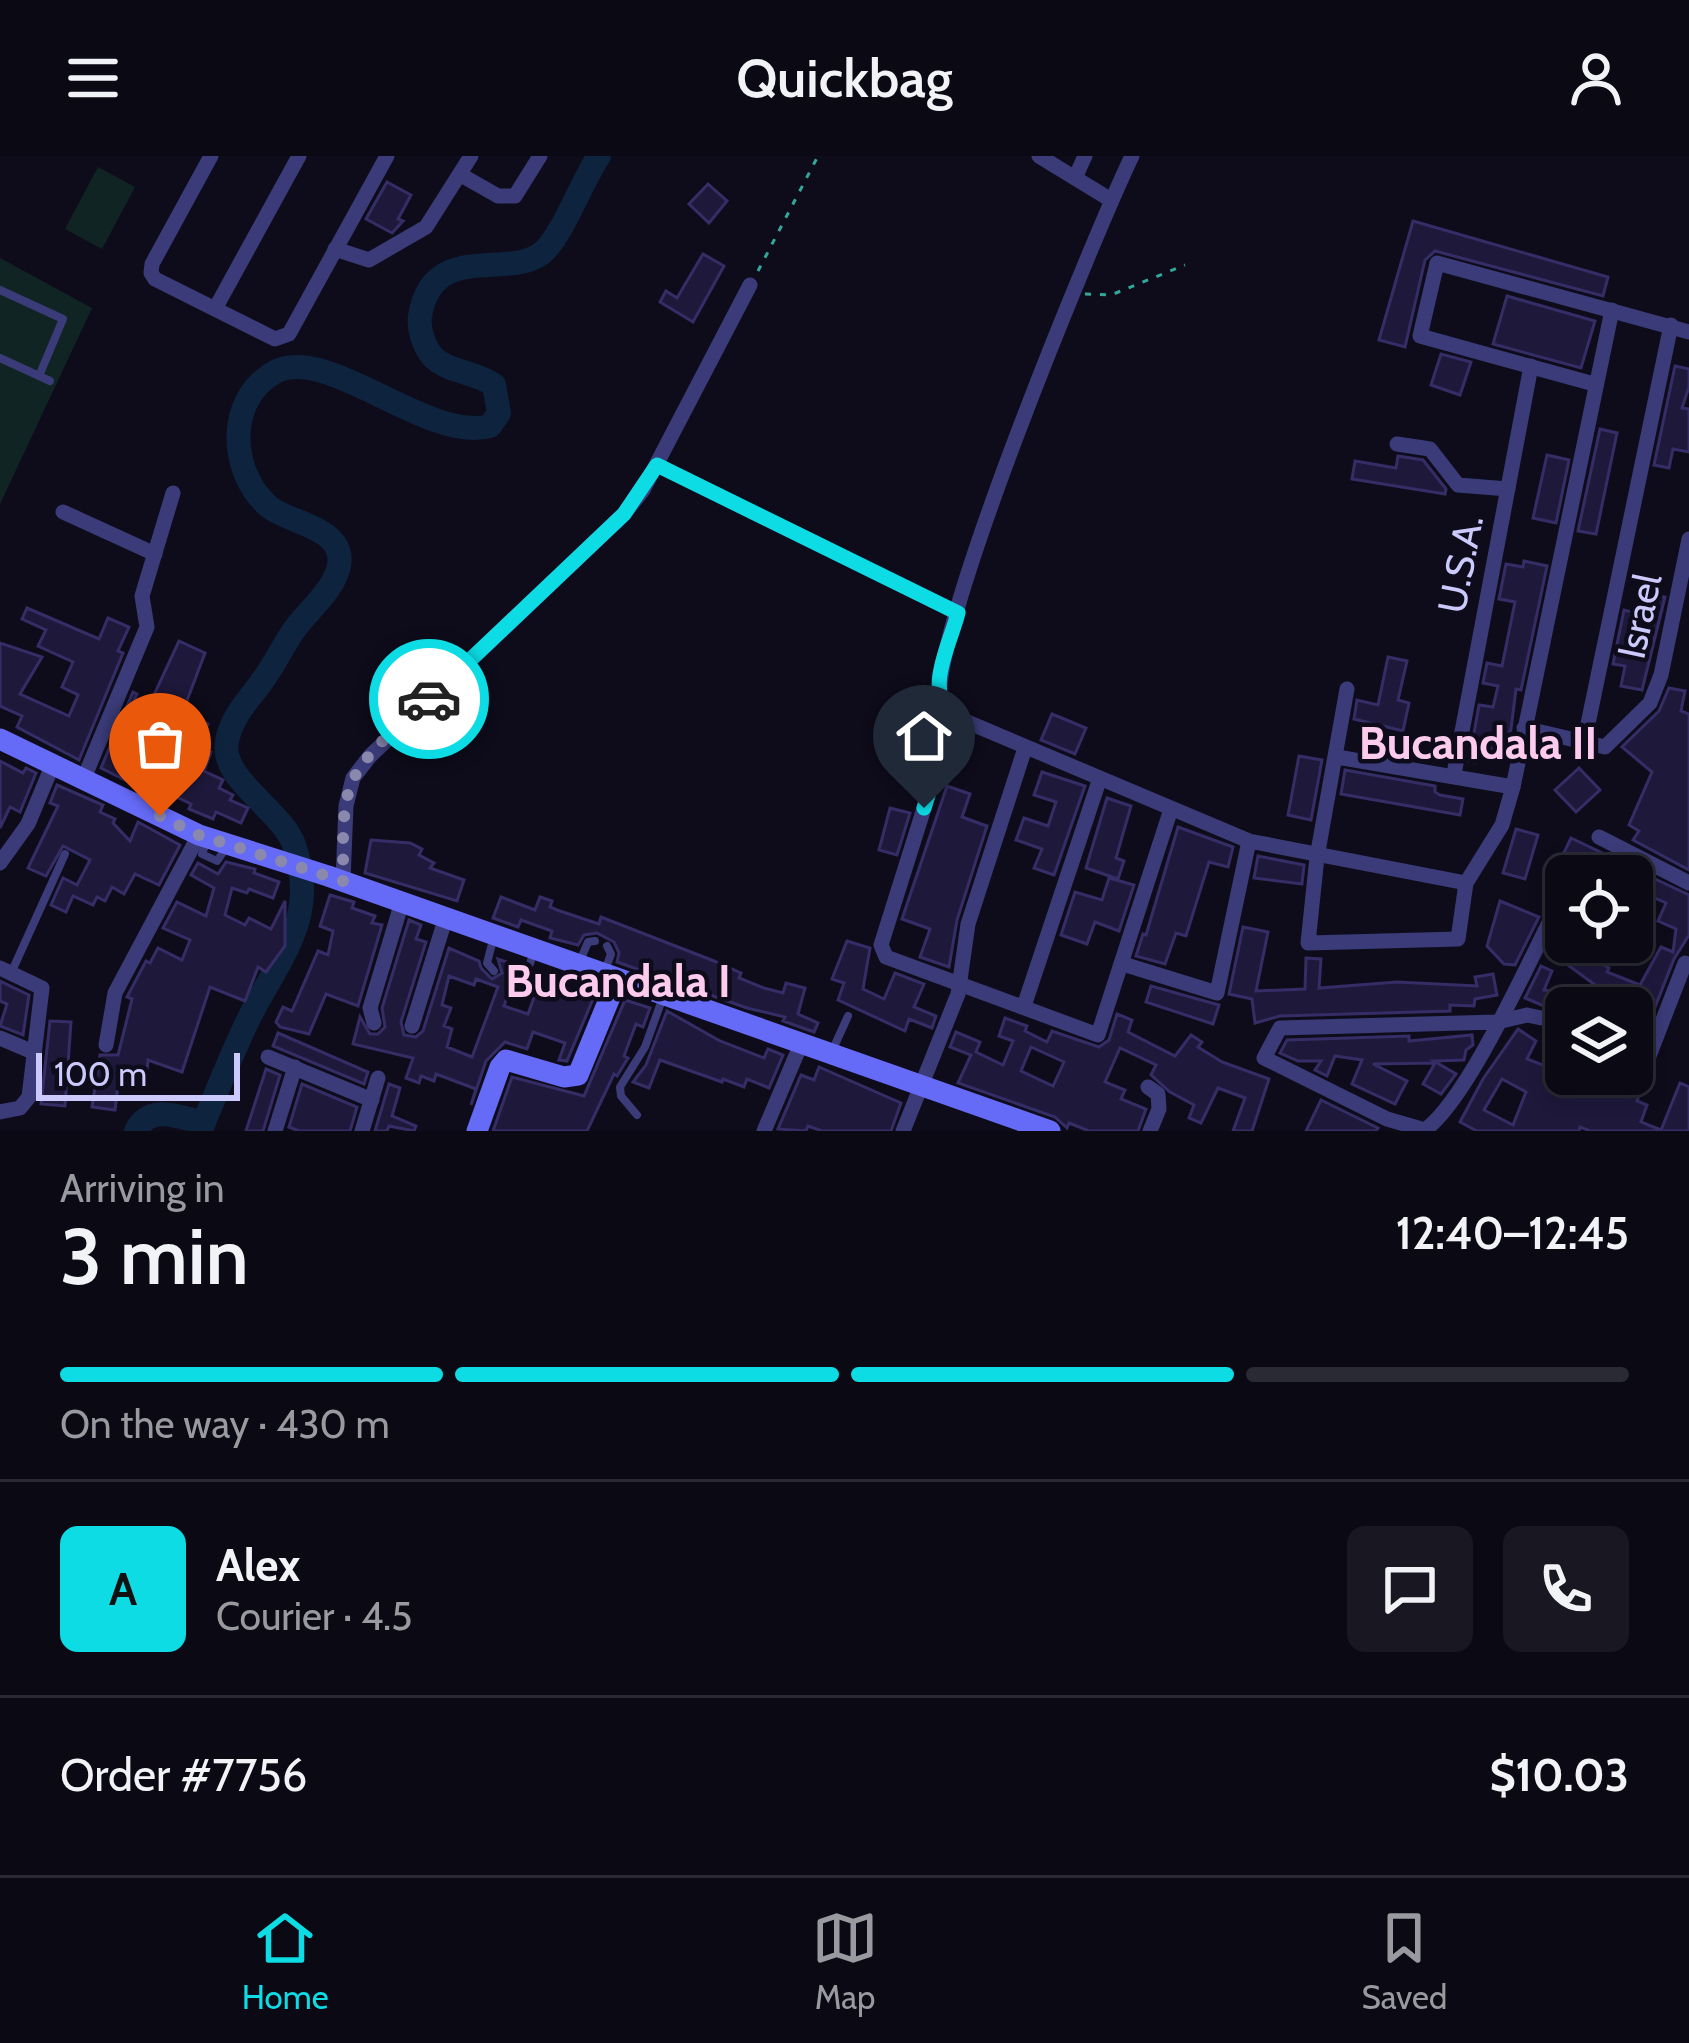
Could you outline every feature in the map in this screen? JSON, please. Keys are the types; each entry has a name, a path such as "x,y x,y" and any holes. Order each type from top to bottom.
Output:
{"main road":[{"path":"0,739 212,839 1050,1131"},
{"path":"477,1131 506,1060 564,1077 578,1075 610,977"}],"street":[{"path":"211,156 151,273 274,339 289,334 387,156"},
{"path":"215,309 299,156"},
{"path":"335,249 369,260 426,227 471,156"},
{"path":"460,175 498,196 515,196 540,156"},
{"path":"1039,156 1111,200"},
{"path":"1075,178 1085,156"},
{"path":"1132,156 1073,292 982,535 938,687 941,705 953,716 1099,781 1249,841 1466,883"},
{"path":"1594,384 1420,336 1437,263 1689,332"},
{"path":"336,879 353,778 370,756 624,514 657,465 750,286"},
{"path":"1347,689 1317,857 1308,943 1458,939 1466,883 1502,826 1513,787 1612,310"},
{"path":"1523,728 1584,743 1671,325"},
{"name":"U.S.A.","path":"1454,774 1531,365"},
{"path":"1397,445 1430,449 1458,485 1508,489"},
{"path":"84,778 147,627 142,596 173,493"},
{"path":"63,512 154,554"},
{"name":"Israel","path":"1584,743 1605,748 1650,703 1661,675 1689,539"},
{"path":"953,716 881,951 1098,1035 1171,809"},
{"path":"903,1131 962,982 968,924 1025,748"},
{"path":"1337,757 1513,787"},
{"path":"0,863 28,824 53,764"},
{"path":"1024,1006 1099,781"},
{"path":"1599,837 1689,884"},
{"path":"106,1046 115,994 212,839"},
{"path":"1123,964 1217,993 1249,841"},
{"path":"374,1023 370,1008 402,902"},
{"path":"412,1026 446,917"},
{"path":"1545,930 1497,1022 1444,1117 1425,1130 1384,1125 1264,1058 1280,1028 1497,1022 1527,1016 1545,1019"},
{"path":"1653,1046 1685,963"},
{"path":"2,1110 20,1108 29,1096 42,988 6,970"},
{"path":"0,1038 33,1052"},
{"path":"764,1131 801,1044"},
{"path":"268,1057 371,1100"},
{"path":"275,1131 295,1067"},
{"path":"362,1131 378,1078"},
{"path":"1148,1087 1160,1100 1150,1131"}],"lane":[{"path":"0,290 63,319 40,376"},
{"path":"0,358 50,381"},
{"path":"657,465 958,613"},
{"path":"6,970 65,854"},
{"path":"494,937 487,963 494,971"},
{"path":"578,966 588,942 595,941"},
{"path":"608,946 610,977"},
{"path":"514,978 527,972 534,951"},
{"path":"637,1115 621,1096 620,1087 645,1047 664,995"},
{"path":"830,1055 848,1016"}],"path":[{"path":"750,286 818,156"},
{"path":"1073,292 1111,295 1185,265"}],"green space":[{"path":"98,167 135,187 102,249 65,229"},
{"path":"0,258 92,308 0,504"}],"building":[{"path":"387,182 411,195 398,219 403,221 392,233 366,219"},
{"path":"708,184 727,201 709,223 689,204"},
{"path":"1413,221 1608,277 1603,296 1435,251 1425,260 1405,347 1379,340"},
{"path":"703,254 724,266 693,322 660,302 666,291 677,298"},
{"path":"1507,296 1595,321 1581,368 1493,344"},
{"path":"1441,354 1471,362 1460,395 1431,385"},
{"path":"1675,366 1689,369 1682,408 1689,409 1689,452 1673,449 1669,468 1654,465"},
{"path":"1600,429 1617,433 1596,534 1578,531"},
{"path":"1547,455 1569,460 1556,523 1533,518"},
{"path":"1398,456 1423,460 1445,494 1352,479 1355,461 1396,468"},
{"path":"1524,561 1547,566 1521,690 1516,689 1511,729 1504,752 1479,746 1475,762 1469,761 1479,705 1493,707 1498,686 1483,683 1487,663 1502,666 1515,602 1499,599 1506,564 1523,567"},
{"path":"1643,592 1665,597 1642,690 1621,686 1625,666 1613,664 1624,610 1639,614"},
{"path":"27,608 99,639 108,618 129,627 79,760 17,727 22,716 0,706 0,643 42,657 20,694 69,716 78,695 62,687 73,662 38,646 46,630 22,619"},
{"path":"179,641 205,653 183,711 153,697"},
{"path":"1388,657 1407,661 1398,700 1409,703 1403,731 1354,719 1357,700 1378,705"},
{"path":"1669,688 1685,691 1681,711 1689,714 1689,870 1633,840 1639,831 1629,825 1652,772 1622,747 1659,711"},
{"path":"133,692 137,694 128,714 177,741 189,715 208,724 199,746 211,752 204,771 223,780 219,788 233,795 230,800 248,808 241,823 216,812 213,819 189,809 191,804 160,789 168,772 140,759 129,782 101,768"},
{"path":"1052,714 1086,728 1075,754 1041,740"},
{"path":"1299,756 1322,760 1311,820 1288,815"},
{"path":"0,761 23,773 26,768 36,773 20,812 10,807 0,828"},
{"path":"1579,768 1600,790 1576,812 1555,790"},
{"path":"1345,770 1435,786 1440,795 1463,799 1460,815 1341,794"},
{"path":"1042,772 1085,786 1054,875 1034,868 1042,849 1016,840 1024,818 1048,826 1056,802 1034,795"},
{"path":"57,785 103,805 100,812 115,819 113,823 130,841 138,822 180,845 159,885 135,874 124,894 112,887 105,901 97,897 93,905 73,896 66,912 51,905 63,878 77,885 90,860 63,846 46,876 28,868 58,806 50,803"},
{"path":"947,786 970,794 962,817 987,826 957,920 949,967 920,957 930,929 902,919"},
{"path":"1107,798 1131,806 1116,858 1124,861 1118,879 1086,868"},
{"path":"890,808 910,813 897,855 879,850"},
{"path":"1178,827 1233,847 1228,867 1209,862 1186,936 1176,933 1165,964 1136,956"},
{"path":"1516,829 1538,835 1525,879 1503,873"},
{"path":"1571,838 1606,855 1563,855"},
{"path":"371,840 410,843 422,849 419,855 434,863 430,868 464,880 457,901 365,873"},
{"path":"1258,856 1304,865 1302,884 1254,878"},
{"path":"226,862 255,869 254,873 279,882 273,898 232,888 225,915 245,925 249,918 271,929 285,901 285,946 266,972 258,967 245,1001 210,987 182,1072 148,1060 146,1079 119,1076 115,1110 92,1107 100,1055 118,1055 132,999 127,997 146,961 150,963 158,948 182,960 190,940 163,928 177,902 206,916 214,888 191,875 198,863 218,874"},
{"path":"1109,878 1134,885 1119,931 1095,922 1087,944 1061,935 1075,892 1102,900"},
{"path":"1655,879 1689,895 1689,935 1653,1012 1653,987 1598,987 1565,963 1601,963 1609,968 1607,972 1640,985 1661,947 1673,952 1676,929 1658,921 1666,903 1653,897"},
{"path":"330,895 354,902 352,908 375,916 372,923 382,925 358,1006 326,994 309,1034 280,1027 276,1022 283,1007 292,1011 318,951 328,955 333,931 320,926"},
{"path":"501,897 535,910 540,897 552,901 550,907 599,924 601,917 714,961 764,988 783,993 786,983 805,988 798,1014 818,1023 814,1032 783,1021 785,1017 617,962 614,942 597,933 584,935 578,945 550,938 552,931 521,920 518,927 493,918"},
{"path":"1500,901 1539,917 1515,965 1504,964 1487,946"},
{"path":"409,920 421,925 416,939 426,942 401,1022 404,1035 416,1037 423,1031 449,948 479,961 492,979 502,973 498,959 518,966 506,976 511,986 504,1006 528,1014 540,981 586,996 587,992 595,994 567,1061 559,1060 565,1043 533,1032 527,1049 505,1042 486,1061 471,1105 476,1089 436,1074 434,1081 421,1076 419,1083 406,1078 413,1058 353,1044 360,1017 370,1034 385,1027 382,1008","holes":["449,976 474,985 476,979 498,987 472,1057 447,1047 452,1029 444,1026 451,1008 442,1005"]},
{"path":"1243,927 1268,932 1256,991 1305,989 1306,958 1321,959 1319,988 1397,982 1477,986 1475,977 1493,974 1497,995 1475,999 1474,1006 1450,1005 1450,1011 1280,1016 1255,1023 1252,999 1229,994"},
{"path":"847,941 870,948 863,989 884,999 895,973 924,984 914,1007 936,1016 932,1028 909,1019 905,1031 838,1000 844,983 832,979"},
{"path":"1541,966 1552,971 1544,990 1545,1006 1525,998"},
{"path":"0,981 29,995 23,1035 0,1026 7,1004 0,1001"},
{"path":"1151,986 1219,1005 1213,1024 1146,1002"},
{"path":"625,1000 650,1008 643,1027 636,1024 624,1056 628,1058 614,1074 587,1131 493,1131 512,1077 584,1096"},
{"path":"667,1011 720,1041 764,1058 768,1049 783,1055 769,1088 747,1079 744,1087 722,1082 660,1060 649,1088 633,1082 646,1065"},
{"path":"1117,1014 1132,1020 1128,1032 1175,1056 1191,1035 1202,1042 1198,1047 1222,1062 1269,1079 1252,1131 1233,1131 1245,1098 1218,1088 1201,1123 1189,1118 1194,1105 1151,1075 1156,1065 1120,1048 1105,1082 1125,1090 1121,1099 1146,1109 1138,1131 1089,1131 1069,1123 1067,1128 1055,1117 958,1083 971,1055 950,1047 956,1032 980,1042 976,1052 1003,1065 1013,1041 999,1036 1005,1018 1027,1026 1025,1031 1047,1042 1052,1031 1099,1047 1109,1040","holes":["1031,1047 1064,1062 1053,1086 1021,1071"]},
{"path":"50,1021 71,1022 65,1106 41,1104"},
{"path":"1518,1029 1536,1041 1527,1059 1545,1066 1545,1095 1639,1095 1637,1101 1647,1105 1641,1122 1661,1130 1680,1083 1689,1087 1689,1131 1590,1131 1580,1127 1579,1131 1477,1131 1460,1122","holes":["1502,1079 1526,1092 1513,1125 1484,1110"]},
{"path":"278,1033 368,1072 364,1084 273,1046"},
{"path":"1472,1035 1473,1045 1464,1060 1434,1061 1456,1074 1441,1094 1423,1084 1435,1063 1373,1064 1407,1081 1395,1104 1352,1084 1362,1060 1335,1056 1327,1076 1315,1070 1321,1061 1298,1061 1280,1053 1287,1040 1409,1036 1409,1041"},
{"path":"819,1067 901,1103 891,1131 778,1129 801,1075 814,1080"},
{"path":"266,1069 280,1075 263,1131 246,1131"},
{"path":"302,1084 357,1107 350,1131 289,1127"},
{"path":"389,1084 400,1088 392,1116 416,1126 414,1131 389,1126 387,1131 375,1131"},
{"path":"1321,1100 1378,1128 1306,1131"}],"waterway":[{"path":"200,1131 244,1028 293,934 302,893 294,845 232,768 227,755 229,732 339,566 334,543 314,528 277,512 255,491 240,455 238,436 248,399 275,372 297,367 350,381 437,421 490,426 499,413 494,385 442,364 425,345 420,316 427,293 439,278 455,270 510,264 542,253 599,156"},
{"path":"136,1131 157,1115 204,1123"}],"way so far":[{"path":"160,816 199,835 343,881 346,806 353,778 388,736 429,699"}],"district":[{"name":"Bucandala II","path":"1478,743"},
{"name":"Bucandala I","path":"618,981"}],"route":[{"path":"429,699 624,514 657,465 958,613 938,687 941,705 953,716 924,808"}]}
